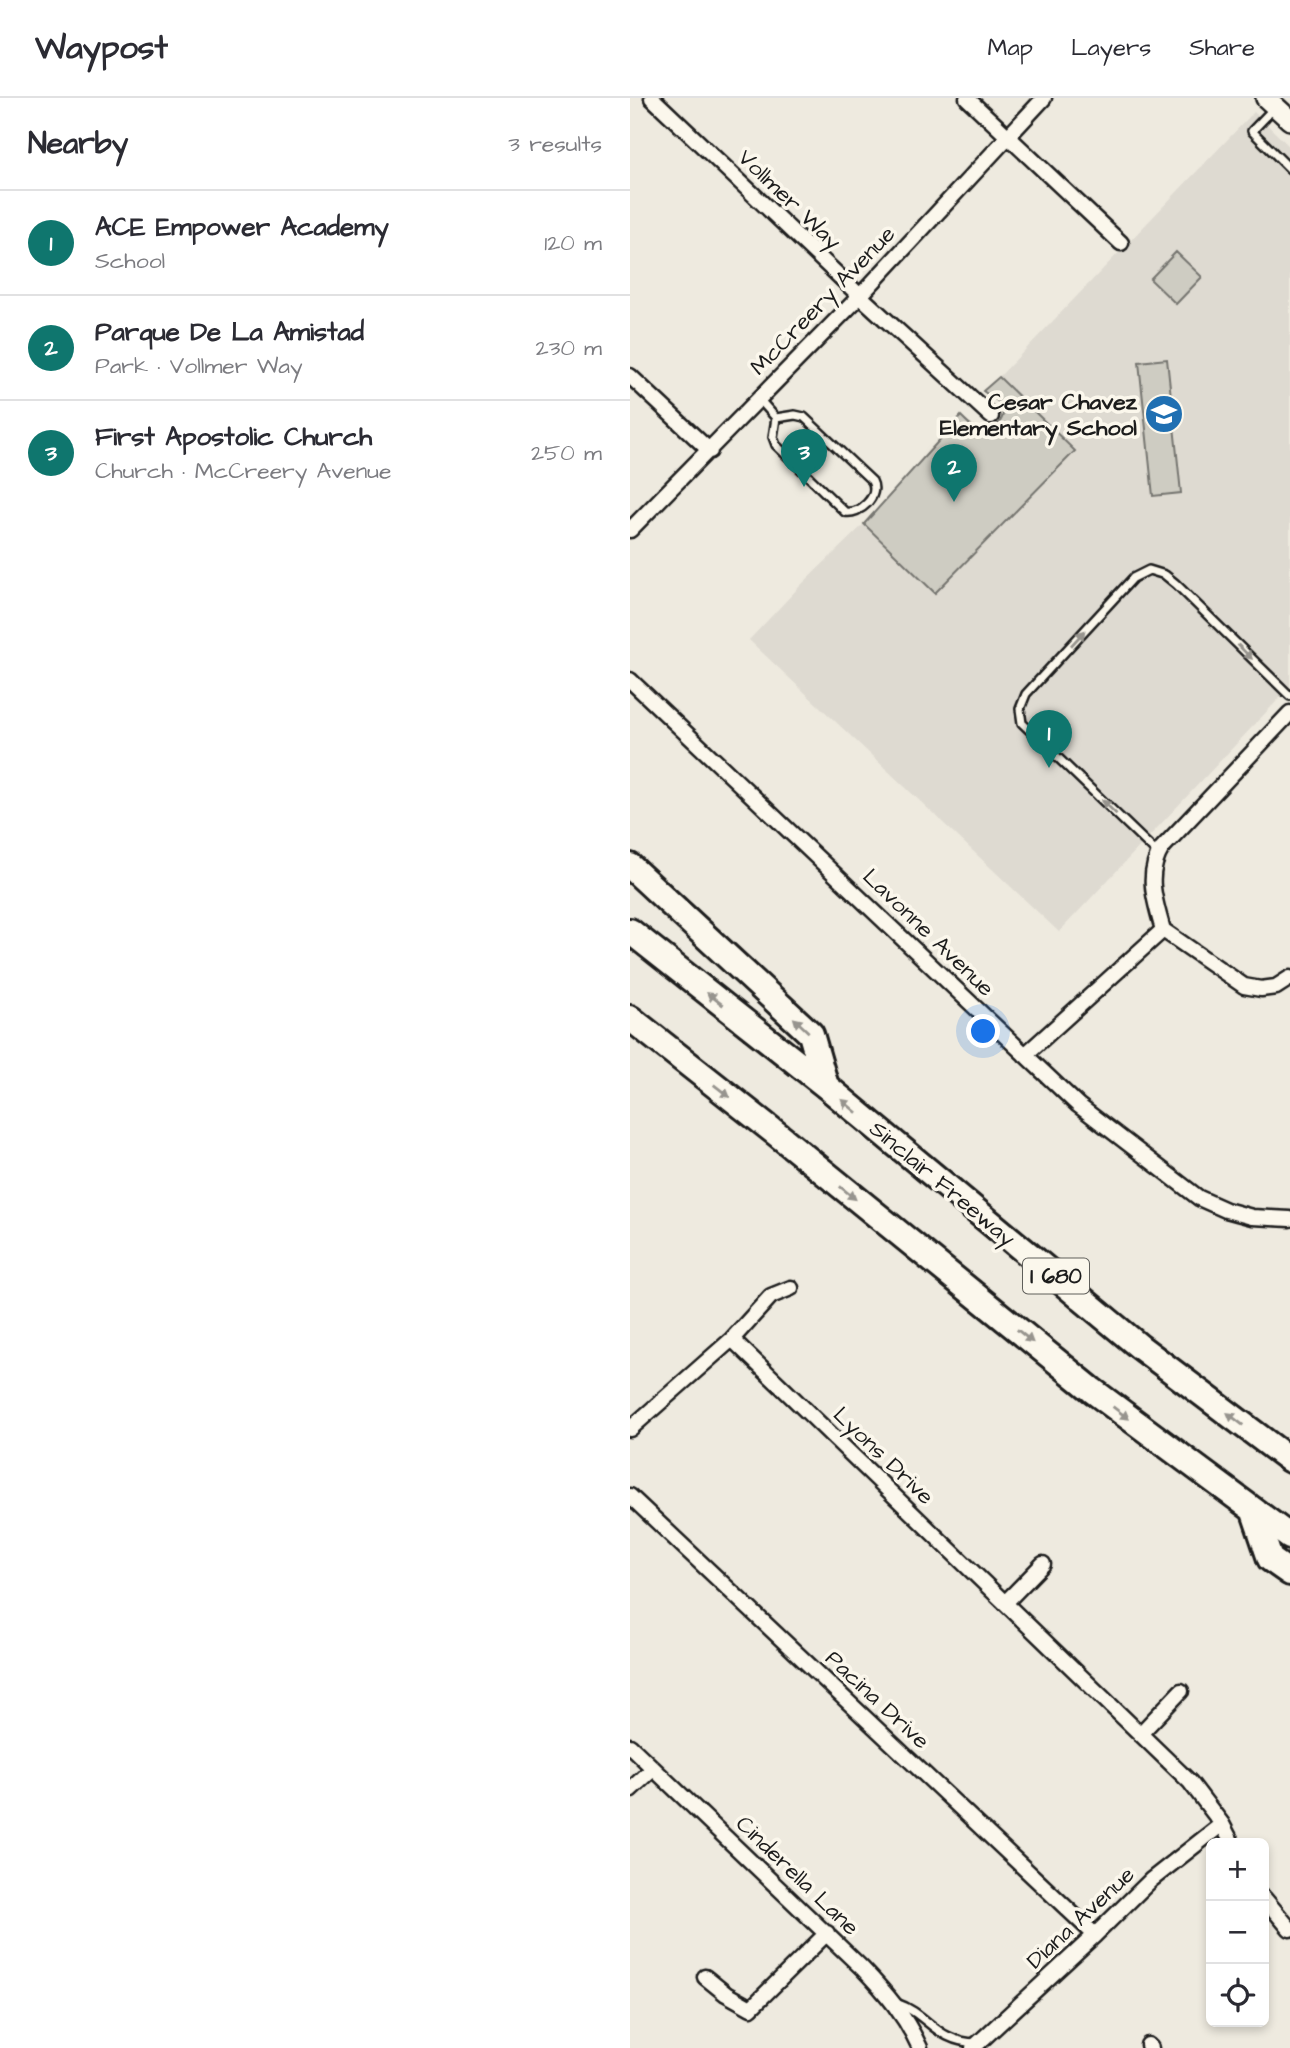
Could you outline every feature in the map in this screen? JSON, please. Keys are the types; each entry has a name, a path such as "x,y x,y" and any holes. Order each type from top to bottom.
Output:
{"highway":[{"path":"630,866 811,1034 826,1086"},
{"name":"Sinclair Freeway","path":"630,932 826,1086 1140,1346 1290,1460"},
{"name":"I 680","path":"630,1018 777,1134 1091,1391 1290,1537"},
{"path":"1254,1512 1270,1559 1290,1573"}],"street":[{"name":"Vollmer Way","path":"652,98 860,296 991,416"},
{"path":"967,98 1121,243"},
{"name":"McCreery Avenue","path":"630,530 860,296 1044,98"},
{"path":"630,376 710,451"},
{"name":"Lavonne Avenue","path":"630,680 1078,1105 1199,1198 1226,1210 1252,1217 1290,1219"},
{"path":"1290,713 1158,855 1152,875 1163,930 1244,986 1261,989 1276,987 1290,978"},
{"path":"1025,1055 1163,930"},
{"path":"630,1429 732,1339 771,1296 791,1288"},
{"name":"Lyons Drive","path":"732,1339 1190,1782 1229,1838"},
{"name":"Pacina Drive","path":"630,1496 1095,1935"},
{"path":"1004,1603 1042,1564"},
{"path":"1140,1734 1181,1690"},
{"name":"Cinderella Lane","path":"630,1746 827,1933 894,2002 908,2022 920,2048"},
{"path":"630,1790 653,1769"},
{"name":"Diana Avenue","path":"975,2046 1151,1880 1222,1824"},
{"path":"1267,1901 1290,1929"},
{"path":"705,1977 726,1994 751,2008 827,1933"}],"lane":[{"path":"1277,108 1252,131 1290,169"},
{"path":"759,398 776,418 773,437 776,445 845,512 850,514 856,511 872,497 875,486 873,481 804,418 795,415 776,418"},
{"path":"1158,855 1022,723 1020,709 1026,694 1133,578 1149,570 1165,575 1176,584 1290,696"},
{"path":"894,2002 910,2007 935,2030 954,2040 975,2046"}],"shaded area":[{"path":"1254,112 1290,147 1290,687 1059,932 749,640 864,524 935,593 1074,451 999,377"},
{"path":"1176,252 1202,277 1176,304 1150,279"},
{"path":"1167,359 1181,493 1153,496 1139,362"},
{"path":"999,377 1075,451 935,593 864,524 961,416 980,430 990,429 998,424 1003,410 1001,405 983,391"}],"place":[{"name":"Cesar Chavez Elementary School","path":"1164,414"},
{"name":"First Apostolic Church","path":"804,487"},
{"name":"Parque De La Amistad","path":"954,502"},
{"name":"ACE Empower Academy","path":"1049,768"}]}
